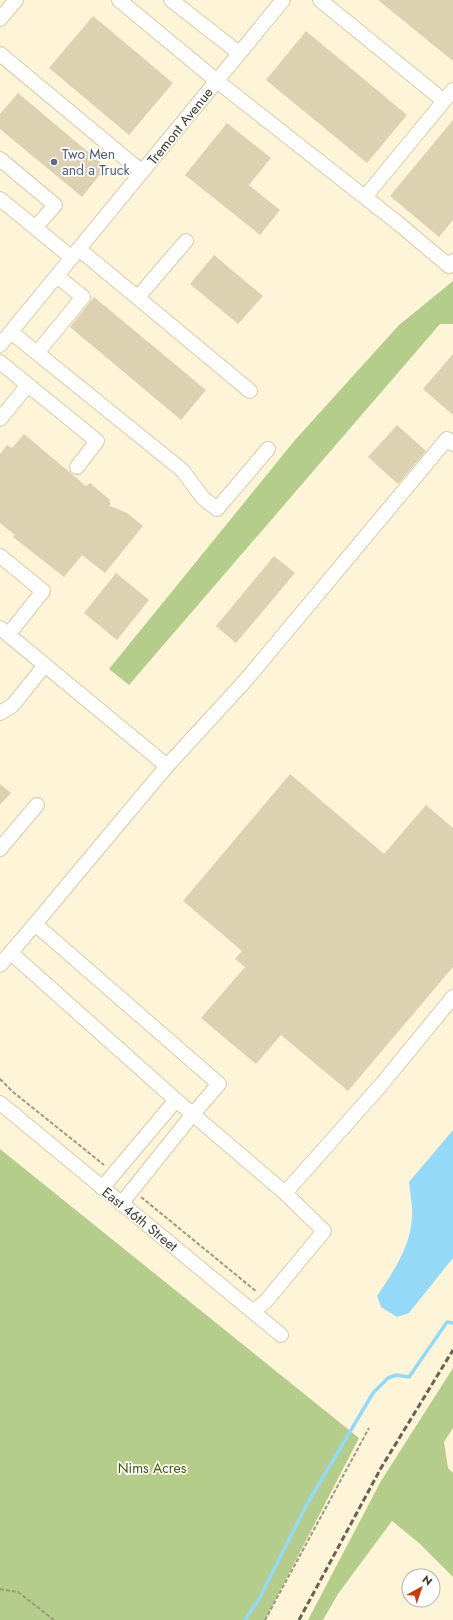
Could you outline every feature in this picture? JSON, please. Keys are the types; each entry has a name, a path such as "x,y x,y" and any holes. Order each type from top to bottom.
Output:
{"street":[{"path":"0,19 16,0"},
{"path":"119,0 217,81 399,224 449,266 453,261"},
{"path":"171,0 239,53"},
{"path":"320,0 449,95 365,197"},
{"name":"Tremont Avenue","path":"0,345 217,81 276,2"},
{"path":"1,57 142,172"},
{"path":"0,159 55,205 35,228"},
{"path":"0,199 35,228 76,253 138,297 250,391"},
{"path":"138,297 186,240"},
{"path":"37,353 83,297 57,276"},
{"path":"11,332 182,470 203,498 217,509 268,449"},
{"path":"0,362 97,441 77,467"},
{"path":"0,419 28,384"},
{"path":"253,1312 267,1300 324,1231 285,1193 5,954 36,924 167,766 245,681 447,439 453,444"},
{"path":"0,556 43,591 4,631 167,766"},
{"path":"0,713 13,705 45,665"},
{"path":"0,849 37,805"},
{"path":"36,924 219,1084 121,1204"},
{"path":"285,1193 381,1085 453,997"},
{"path":"102,1188 176,1100"},
{"name":"East 46th Street","path":"0,1103 281,1335"}],"path":[{"path":"265,1620 369,1428"},
{"path":"0,1589 18,1592 54,1620"}],"green space":[{"path":"453,281 453,324 440,324 129,685 109,669 295,440 399,325"},
{"name":"Nims Acres","path":"0,1149 359,1438 265,1620 0,1620"},
{"path":"453,1368 453,1428 444,1442 448,1468 453,1473 453,1577 419,1543 392,1521 338,1594 323,1620 308,1620 381,1481"}],"water":[{"path":"453,1130 453,1258 409,1313 397,1317 381,1307 377,1296 400,1259 411,1229 412,1205 409,1182"}],"building":[{"path":"378,0 453,0 453,61"},
{"path":"93,16 173,83 129,135 49,68"},
{"path":"306,31 407,115 367,163 266,80"},
{"path":"18,93 106,167 82,197 0,129 0,114"},
{"path":"453,120 453,220 439,237 390,196"},
{"path":"227,123 271,158 249,185 280,210 260,235 185,175"},
{"path":"214,255 263,296 238,324 190,284"},
{"path":"94,297 206,390 181,420 70,327"},
{"path":"453,354 453,415 423,389"},
{"path":"397,425 426,451 398,484 368,457"},
{"path":"24,434 86,486 90,483 110,500 110,506 127,513 143,526 105,573 82,555 64,577 13,537 15,535 0,523 0,454 7,445 12,448"},
{"path":"274,556 295,573 236,643 216,626"},
{"path":"116,573 149,600 117,640 84,613"},
{"path":"290,774 384,854 426,805 453,828 453,967 348,1091 281,1035 256,1064 201,1018 245,967 235,959 242,951 183,901"},
{"path":"0,784 11,793 0,805"}],"waterway":[{"path":"245,1620 259,1599 307,1504 373,1393 388,1378 396,1375 409,1377 447,1322 453,1323"}],"railway":[{"path":"299,1620 381,1468 453,1350"}],"place":[{"name":"Two Men and a Truck","path":"54,162"}]}
